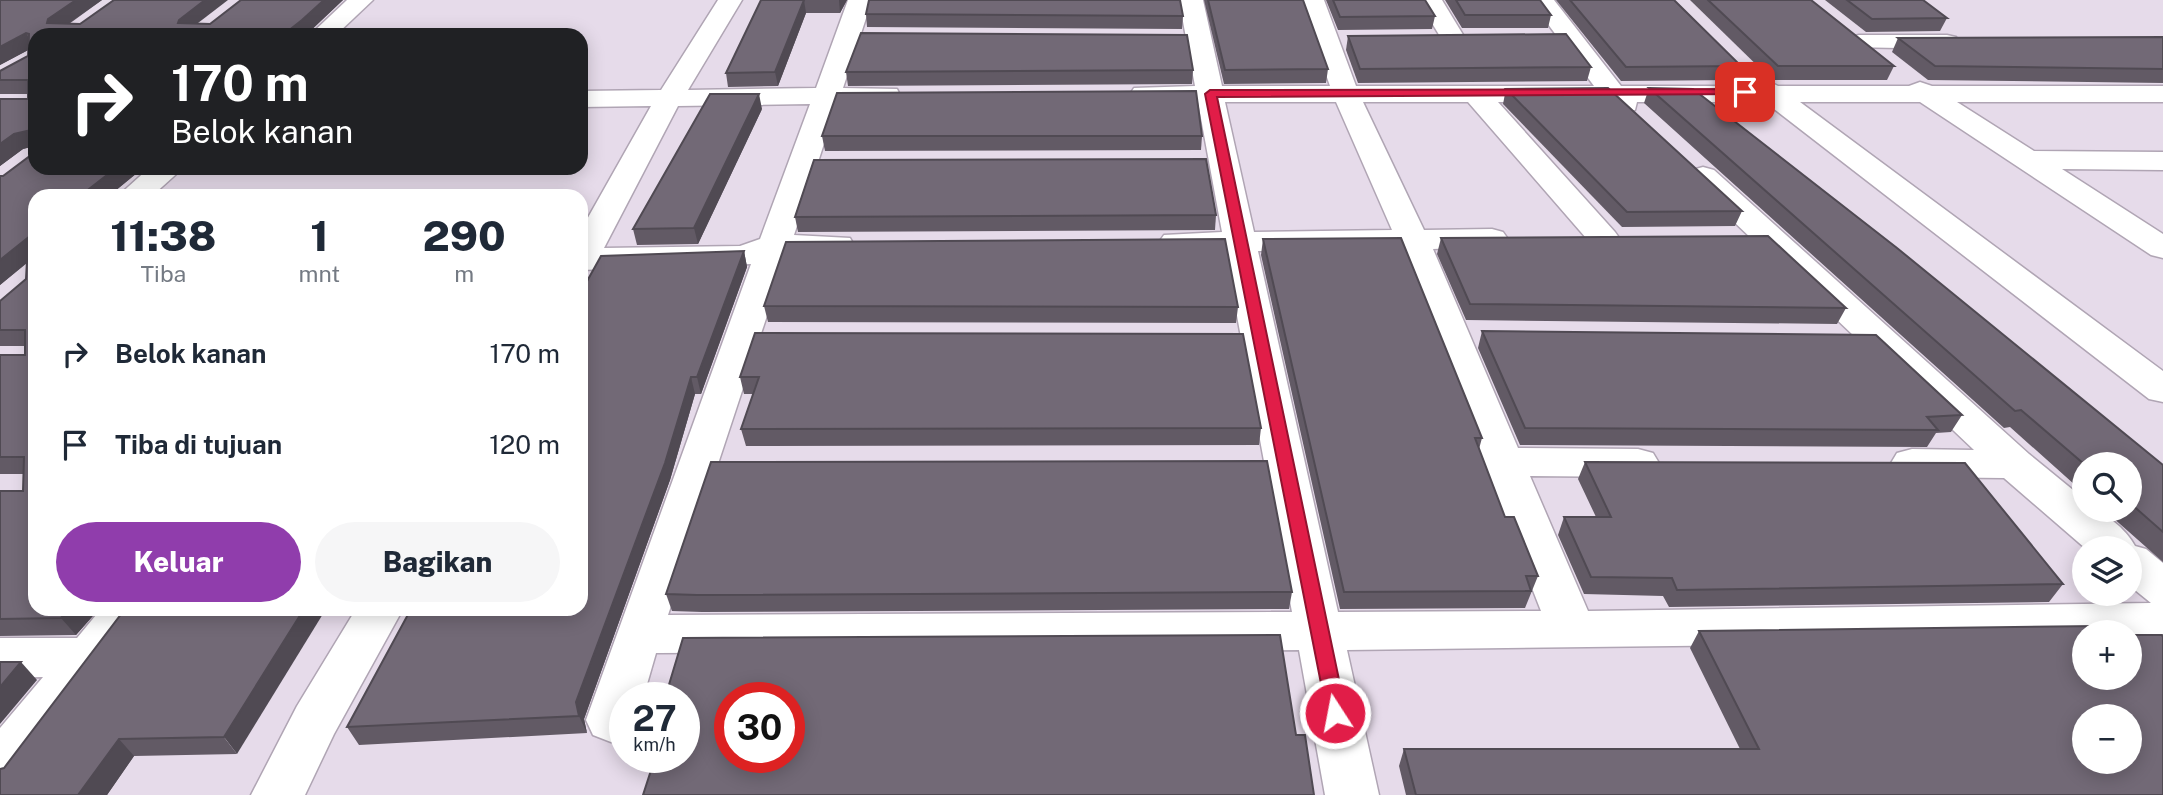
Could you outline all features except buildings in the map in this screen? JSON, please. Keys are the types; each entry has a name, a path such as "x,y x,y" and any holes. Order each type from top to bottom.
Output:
{"street":[{"path":"330,28 361,0"},
{"path":"588,246 669,98 730,0"},
{"path":"623,682 775,245 816,163 826,96 860,0"},
{"path":"1191,0 1210,94 1210,162 1239,242 1246,337 1285,462 1352,795"},
{"path":"1312,0 1346,94 1412,239 1572,630"},
{"path":"1430,0 1452,38"},
{"path":"1542,0 1612,92 1653,130"},
{"path":"1859,43 1975,42 1944,21"},
{"path":"1838,26 1922,92 2160,244"},
{"path":"847,37 874,37"},
{"path":"1425,39 1479,38"},
{"path":"1545,38 1571,38"},
{"path":"1172,39 1199,39"},
{"path":"1328,40 1355,40"},
{"path":"1741,67 1766,92 2163,390"},
{"path":"1475,93 1618,239 1563,239"},
{"path":"1114,94 2163,94"},
{"path":"588,99 908,95"},
{"path":"1683,157 2014,464 2100,536"},
{"path":"2028,160 2163,161"},
{"path":"142,189 158,175"},
{"path":"1143,242 1522,239"},
{"path":"1729,239 1771,239"},
{"path":"588,259 743,256 775,245 871,244"},
{"path":"1451,334 1492,334"},
{"path":"742,336 784,336"},
{"path":"1823,337 1878,338"},
{"path":"1243,462 1285,462"},
{"path":"1504,462 1669,463"},
{"path":"698,463 740,463"},
{"path":"1876,463 2014,464"},
{"path":"2142,571 2163,589"},
{"path":"0,767 122,616"},
{"path":"276,792 376,616"},
{"path":"638,634 1572,630 2163,621"},
{"path":"0,658 90,657"}],"route":[{"path":"1335,713 1210,94 1745,92"}]}
